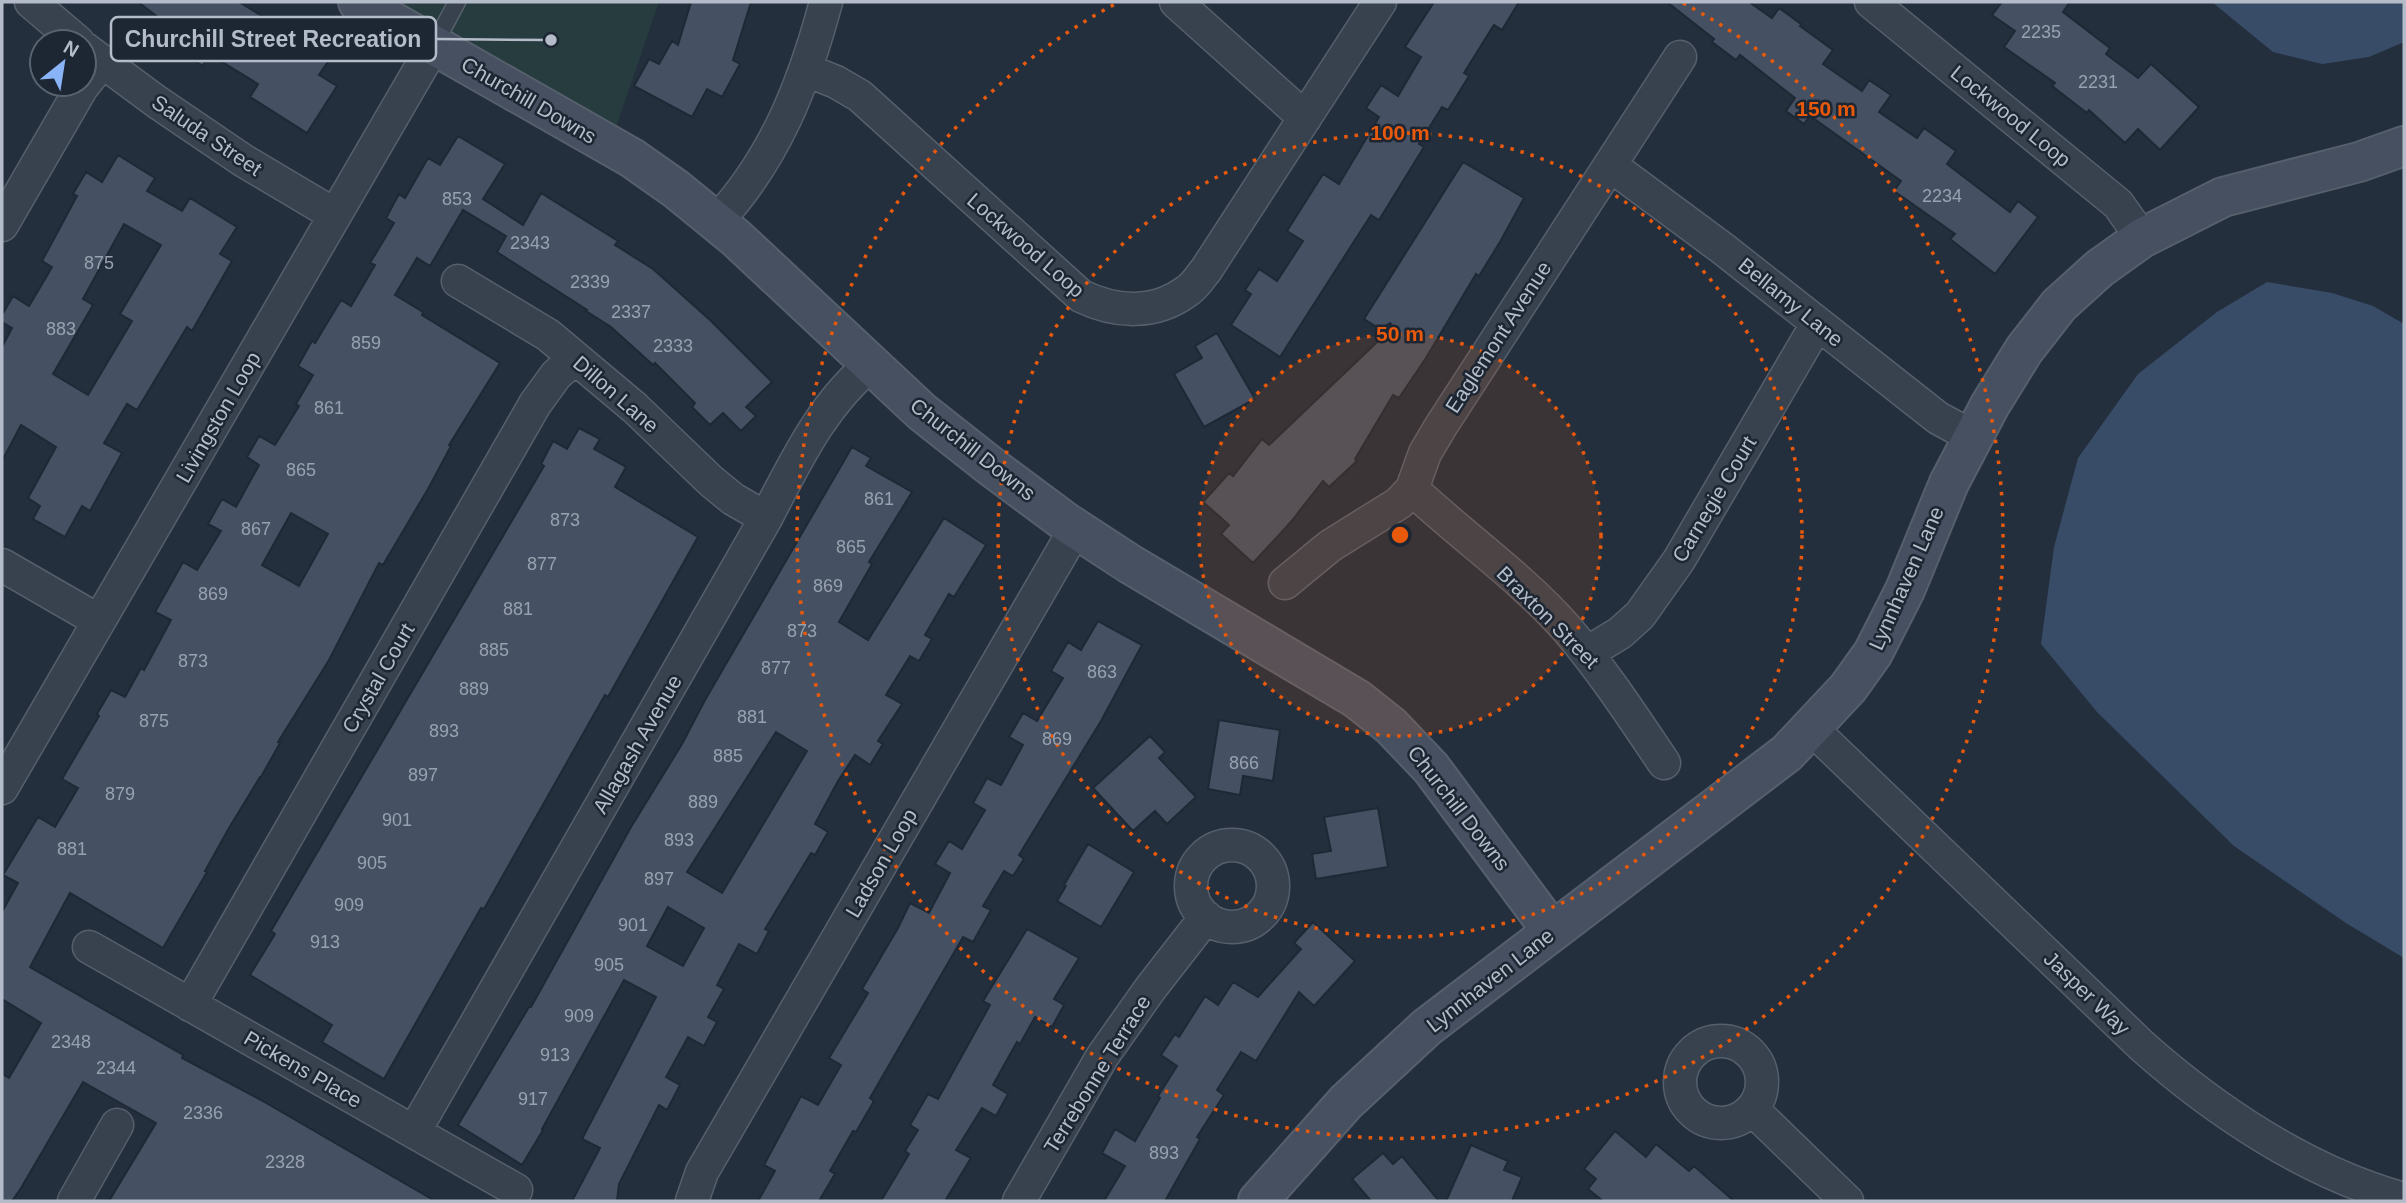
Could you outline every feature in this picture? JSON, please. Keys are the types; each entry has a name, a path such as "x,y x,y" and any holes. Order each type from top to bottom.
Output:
{"street":[{"path":"31,2 62,28"},
{"name":"Churchill Downs","path":"358,2 632,158 716,222 922,412 993,468 1130,564 1346,692 1391,726 1431,768 1552,931"},
{"path":"716,222 737,200 770,149 790,111 806,70 826,2"},
{"path":"1176,2 1305,118"},
{"name":"Lockwood Loop","path":"806,70 836,82 860,96 1081,296 1100,306 1123,310 1149,308 1189,290 1206,270 1380,2"},
{"name":"Lockwood Loop","path":"1871,2 2118,204 2142,238"},
{"name":"Livingston Loop","path":"2,788 434,45"},
{"name":"Eaglemont Avenue","path":"1412,489 1424,453 1680,57"},
{"name":"Saluda Street","path":"98,58 244,161 335,215"},
{"path":"2,225 76,98"},
{"name":"Lynnhaven Lane","path":"1258,1201 1346,1102 1427,1027 1787,753 1847,688 1873,653 1892,620 1949,483 1990,405 2024,350 2059,305 2100,268 2142,238 2223,197 2358,162 2404,146"},
{"name":"Bellamy Lane","path":"1610,165 1722,248 1938,418 1973,437"},
{"name":"Dillon Lane","path":"458,281 548,335 635,408 718,487 766,518"},
{"name":"Carnegie Court","path":"1587,653 1620,633 1640,615 1679,560 1817,324"},
{"name":"Crystal Court","path":"190,1005 535,404 556,375 575,358"},
{"name":"Allagash Avenue","path":"414,1132 810,437 829,407 871,364"},
{"path":"1285,583 1330,547 1399,503 1412,489"},
{"name":"Braxton Street","path":"1412,489 1526,589 1565,628 1601,670 1664,763"},
{"name":"Ladson Loop","path":"692,1201 702,1172 1076,528"},
{"path":"2,565 99,621"},
{"name":"Jasper Way","path":"1811,728 2184,1083 2285,1148 2335,1173 2404,1199"},
{"name":"Terrebonne Terrace","path":"1020,1201 1102,1057 1206,917"},
{"name":"Pickens Place","path":"89,947 516,1190"},
{"path":"1752,1109 1847,1201"},
{"path":"74,1201 117,1125"}],"lane":[{"path":"434,45 457,2"}],"green space":[{"path":"390,2 659,2 615,130"}],"water":[{"path":"2212,2 2404,2 2404,42 2369,57 2322,64 2273,52"},
{"path":"2267,282 2332,293 2373,306 2404,324 2404,958 2346,923 2234,846 2097,712 2041,644 2054,547 2078,458 2138,374 2217,312"}],"building":[{"path":"138,2 239,2 270,21 261,36 295,58 304,44 329,60 319,75 337,86 307,133 250,97 258,84 209,54 203,66 180,52 188,40"},
{"path":"691,2 751,2 733,60 740,64 722,97 707,89 692,117 634,86 649,59 659,64 672,41 678,45"},
{"path":"1434,2 1519,2 1502,30 1494,25 1464,73 1469,76 1448,110 1442,107 1419,144 1424,147 1379,220 1371,215 1280,357 1231,325 1251,294 1245,290 1259,269 1277,281 1303,241 1287,231 1323,174 1339,184 1379,117 1366,108 1381,85 1398,96 1421,57 1405,47"},
{"path":"1667,2 1749,2 1772,18 1779,8 1833,50 1823,64 1862,91 1869,80 1891,95 1879,112 1917,138 1924,128 1956,151 1947,164 2010,212 2018,201 2038,217 1995,274 1950,239 1955,234 1894,191 1901,181 1810,116 1804,124 1786,111 1795,98 1740,55 1736,60 1712,42 1714,39"},
{"path":"2002,2 2070,2 2063,12 2110,48 2106,54 2138,78 2151,64 2199,107 2160,150 2138,129 2125,143 2089,110 2087,113 2052,86 2055,83 2004,47 2015,31 1992,15"},
{"path":"458,136 505,164 483,199 523,225 541,193 618,241 615,245 653,269 710,320 772,382 746,407 756,416 741,431 723,413 710,425 692,407 695,403 655,363 653,365 611,327 587,310 497,252 506,236 463,210 430,266 417,258 395,295 423,312 422,315 500,363 449,445 451,446 428,489 383,565 379,563 329,660 278,742 280,743 229,828 163,948 70,893 30,967 183,1055 182,1058 261,1100 435,1201 109,1201 156,1123 83,1082 21,1188 12,1201 2,1201 2,1074 9,1078 41,1023 2,999 2,912 18,883 3,875 38,817 55,827 78,788 62,779 99,716 97,714 111,690 125,697 141,668 144,670 171,620 155,612 183,562 197,570 221,531 208,524 222,499 236,507 259,465 247,457 259,436 275,445 299,406 296,404 313,375 298,366 341,300 351,306 375,265 370,263 394,223 386,218 399,194 405,198 428,158 440,165","holes":["291,513 328,534 299,586 262,565"]},
{"path":"118,155 155,178 147,191 182,211 190,198 237,227 220,254 232,261 192,331 187,327 137,410 127,404 104,443 122,453 90,511 82,506 65,537 33,519 40,506 28,498 56,447 21,425 2,461 2,347 12,328 2,322 2,315 13,296 29,306 52,267 42,261 77,196 73,194 86,172 102,182","holes":["124,224 161,245 120,314 132,321 88,395 53,374 93,305 83,299"]},
{"path":"1463,162 1524,198 1500,242 1479,276 1476,274 1426,358 1399,398 1393,395 1355,459 1357,461 1329,487 1323,481 1290,523 1253,563 1221,534 1229,525 1203,502 1229,473 1233,476 1262,439 1269,445 1393,327 1390,323 1380,329 1364,319"},
{"path":"1217,333 1255,399 1204,427 1174,374 1202,358 1195,346"},
{"path":"579,428 600,439 594,449 626,467 615,487 698,537 608,697 605,695 384,1079 322,1042 332,1025 250,975 275,934 271,931 544,466 541,464 553,441 567,449"},
{"path":"852,447 871,458 866,466 912,492 869,562 872,564 839,622 868,640 944,518 986,545 954,597 949,594 925,635 932,639 919,661 910,656 886,695 902,704 878,741 883,744 870,765 855,755 838,781 815,824 828,832 815,855 811,853 765,929 769,931 757,954 739,944 717,985 724,989 708,1017 717,1022 704,1046 688,1037 666,1077 680,1085 667,1110 659,1105 619,1184 617,1201 572,1201 600,1148 582,1139 656,997 624,980 522,1165 458,1125 531,1007","holes":["776,732 807,751 722,893 687,872","668,907 704,928 683,966 647,946"]},
{"path":"1098,621 1142,645 1101,721 1019,855 1024,859 1013,876 1004,871 983,906 991,910 973,942 963,937 870,1098 874,1101 830,1171 835,1174 819,1201 758,1201 775,1171 764,1165 801,1096 818,1105 841,1065 829,1058 868,993 862,989 910,903 929,913 950,873 935,864 949,841 962,849 985,810 973,803 987,778 1001,785 1023,745 1009,737 1023,713 1037,721 1063,678 1051,671 1068,642 1081,650"},
{"path":"1219,720 1280,730 1273,781 1243,776 1240,795 1208,789"},
{"path":"1150,736 1165,752 1159,758 1196,797 1167,824 1155,811 1133,831 1093,788"},
{"path":"1378,808 1388,867 1316,879 1312,854 1331,851 1324,817"},
{"path":"1088,844 1134,872 1101,927 1057,901"},
{"path":"1313,922 1355,961 1314,1006 1299,992 1256,1061 1241,1052 1217,1090 1224,1095 1197,1137 1200,1139 1165,1201 1104,1201 1125,1166 1102,1153 1115,1129 1135,1141 1177,1066 1161,1055 1175,1034 1179,1037 1205,996 1218,1005 1233,982 1258,997 1301,949 1294,943"},
{"path":"1027,929 1079,958 1054,999 1064,1005 1052,1027 1035,1017 1020,1044 1017,1042 993,1085 1008,1094 996,1116 982,1108 956,1150 971,1158 945,1201 881,1201 909,1154 905,1151 918,1130 910,1125 928,1094 938,1099 990,1005 983,1001"},
{"path":"1615,1131 1646,1157 1656,1144 1689,1171 1694,1166 1734,1201 1603,1201 1588,1189 1596,1179 1584,1169"},
{"path":"1471,1145 1508,1161 1504,1170 1522,1177 1512,1201 1446,1201"},
{"path":"1383,1153 1393,1164 1402,1156 1439,1201 1371,1201 1352,1179"}],"place":[{"name":"Churchill Street Recreation","path":"551,40"}]}
